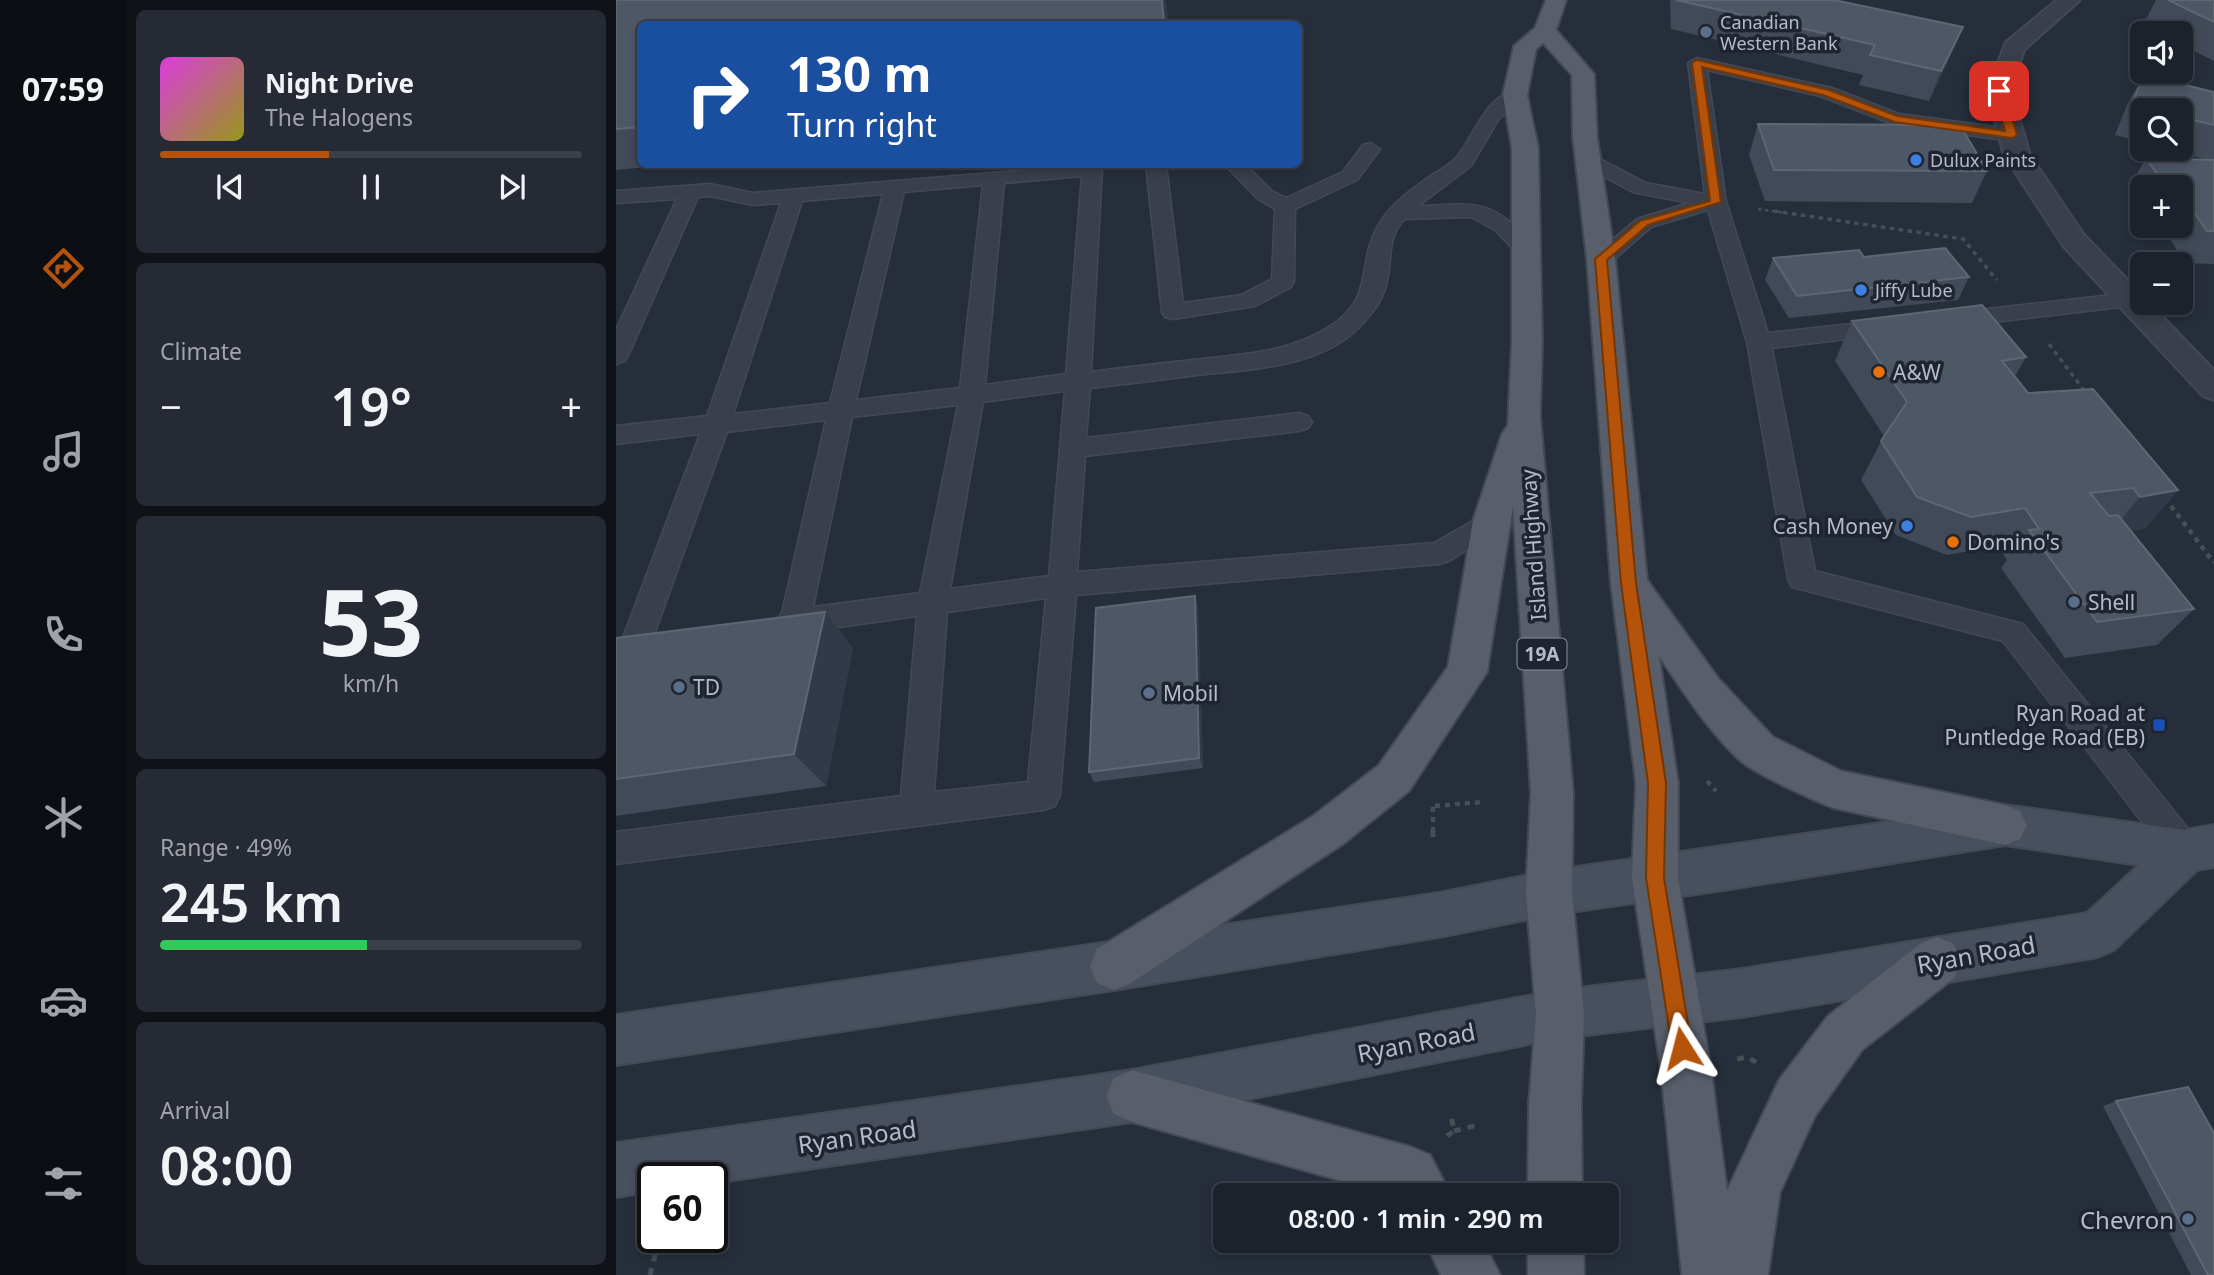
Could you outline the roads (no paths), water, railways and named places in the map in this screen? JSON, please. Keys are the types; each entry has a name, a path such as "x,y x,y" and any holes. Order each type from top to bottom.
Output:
{"main road":[{"name":"Island Highway","path":"1555,1183 1555,1104 1560,1014 1549,893 1552,793 1524,416 1527,342 1525,148 1515,95 1525,46 1545,31 1556,0"},
{"path":"1545,31 1583,74 1585,137 1601,259 1629,583 1657,783 1655,878 1686,1070 1710,1275"},
{"path":"1114,966 1328,830 1394,778 1467,672 1491,521 1524,416"},
{"path":"1629,583 1704,690 1758,750 1835,789 2005,825 2205,850"},
{"path":"616,1040 1114,966 1438,915 1549,893 2005,825"},
{"name":"Ryan Road","path":"616,1170 1132,1096 1560,1014 1675,1002 2098,934 2205,850"},
{"path":"1740,1275 1754,1190 1797,1098 1845,1034 1937,961"},
{"path":"1132,1096 1411,1174 1417,1183"},
{"path":"1459,1253 1472,1275"},
{"path":"1556,1253 1556,1275"}],"street":[{"path":"2070,0 2014,47 1999,91 2017,155 2074,241 2130,300"},
{"path":"2144,315 2214,389"}],"lane":[{"path":"2012,135 1895,119 1826,92 1697,63 1716,202 1759,342 1802,579 2013,632 2205,850"},
{"path":"616,435 1272,359 1320,342 1340,331 1368,302 1374,289 1381,237 1398,213 1422,191 1464,162 1490,117 1515,95"},
{"path":"1237,168 1265,195 1285,206 1317,194 1350,176 1370,149"},
{"path":"1589,161 1640,188 1716,202"},
{"path":"1156,168 1173,312 1247,301 1283,282 1285,206"},
{"path":"616,197 710,190 753,199 1092,169 1074,448 1042,795 616,848"},
{"path":"916,809 933,602 972,395 995,178"},
{"path":"795,621 841,410 895,187"},
{"path":"616,356 691,191"},
{"path":"638,643 717,424 793,196"},
{"path":"1601,259 1644,223 1716,202"},
{"path":"1398,213 1475,211 1502,226 1524,247"},
{"path":"1932,322 2130,300"},
{"path":"1759,342 1905,326"},
{"path":"1074,448 1299,422"},
{"path":"769,625 1062,585 1249,567 1439,553 1491,521"}],"place":[{"name":"Canadian Western Bank","path":"1706,32"},
{"name":"Dulux Paints","path":"1916,160"},
{"name":"Jiffy Lube","path":"1861,290"},
{"name":"A&W","path":"1879,372"},
{"name":"Cash Money","path":"1907,526"},
{"name":"Domino's","path":"1953,542"},
{"name":"Shell","path":"2074,602"},
{"name":"TD","path":"679,687"},
{"name":"Mobil","path":"1149,693"},
{"name":"Ryan Road at Puntledge Road (EB)","path":"2159,725"},
{"name":"Chevron","path":"2188,1219"}]}
